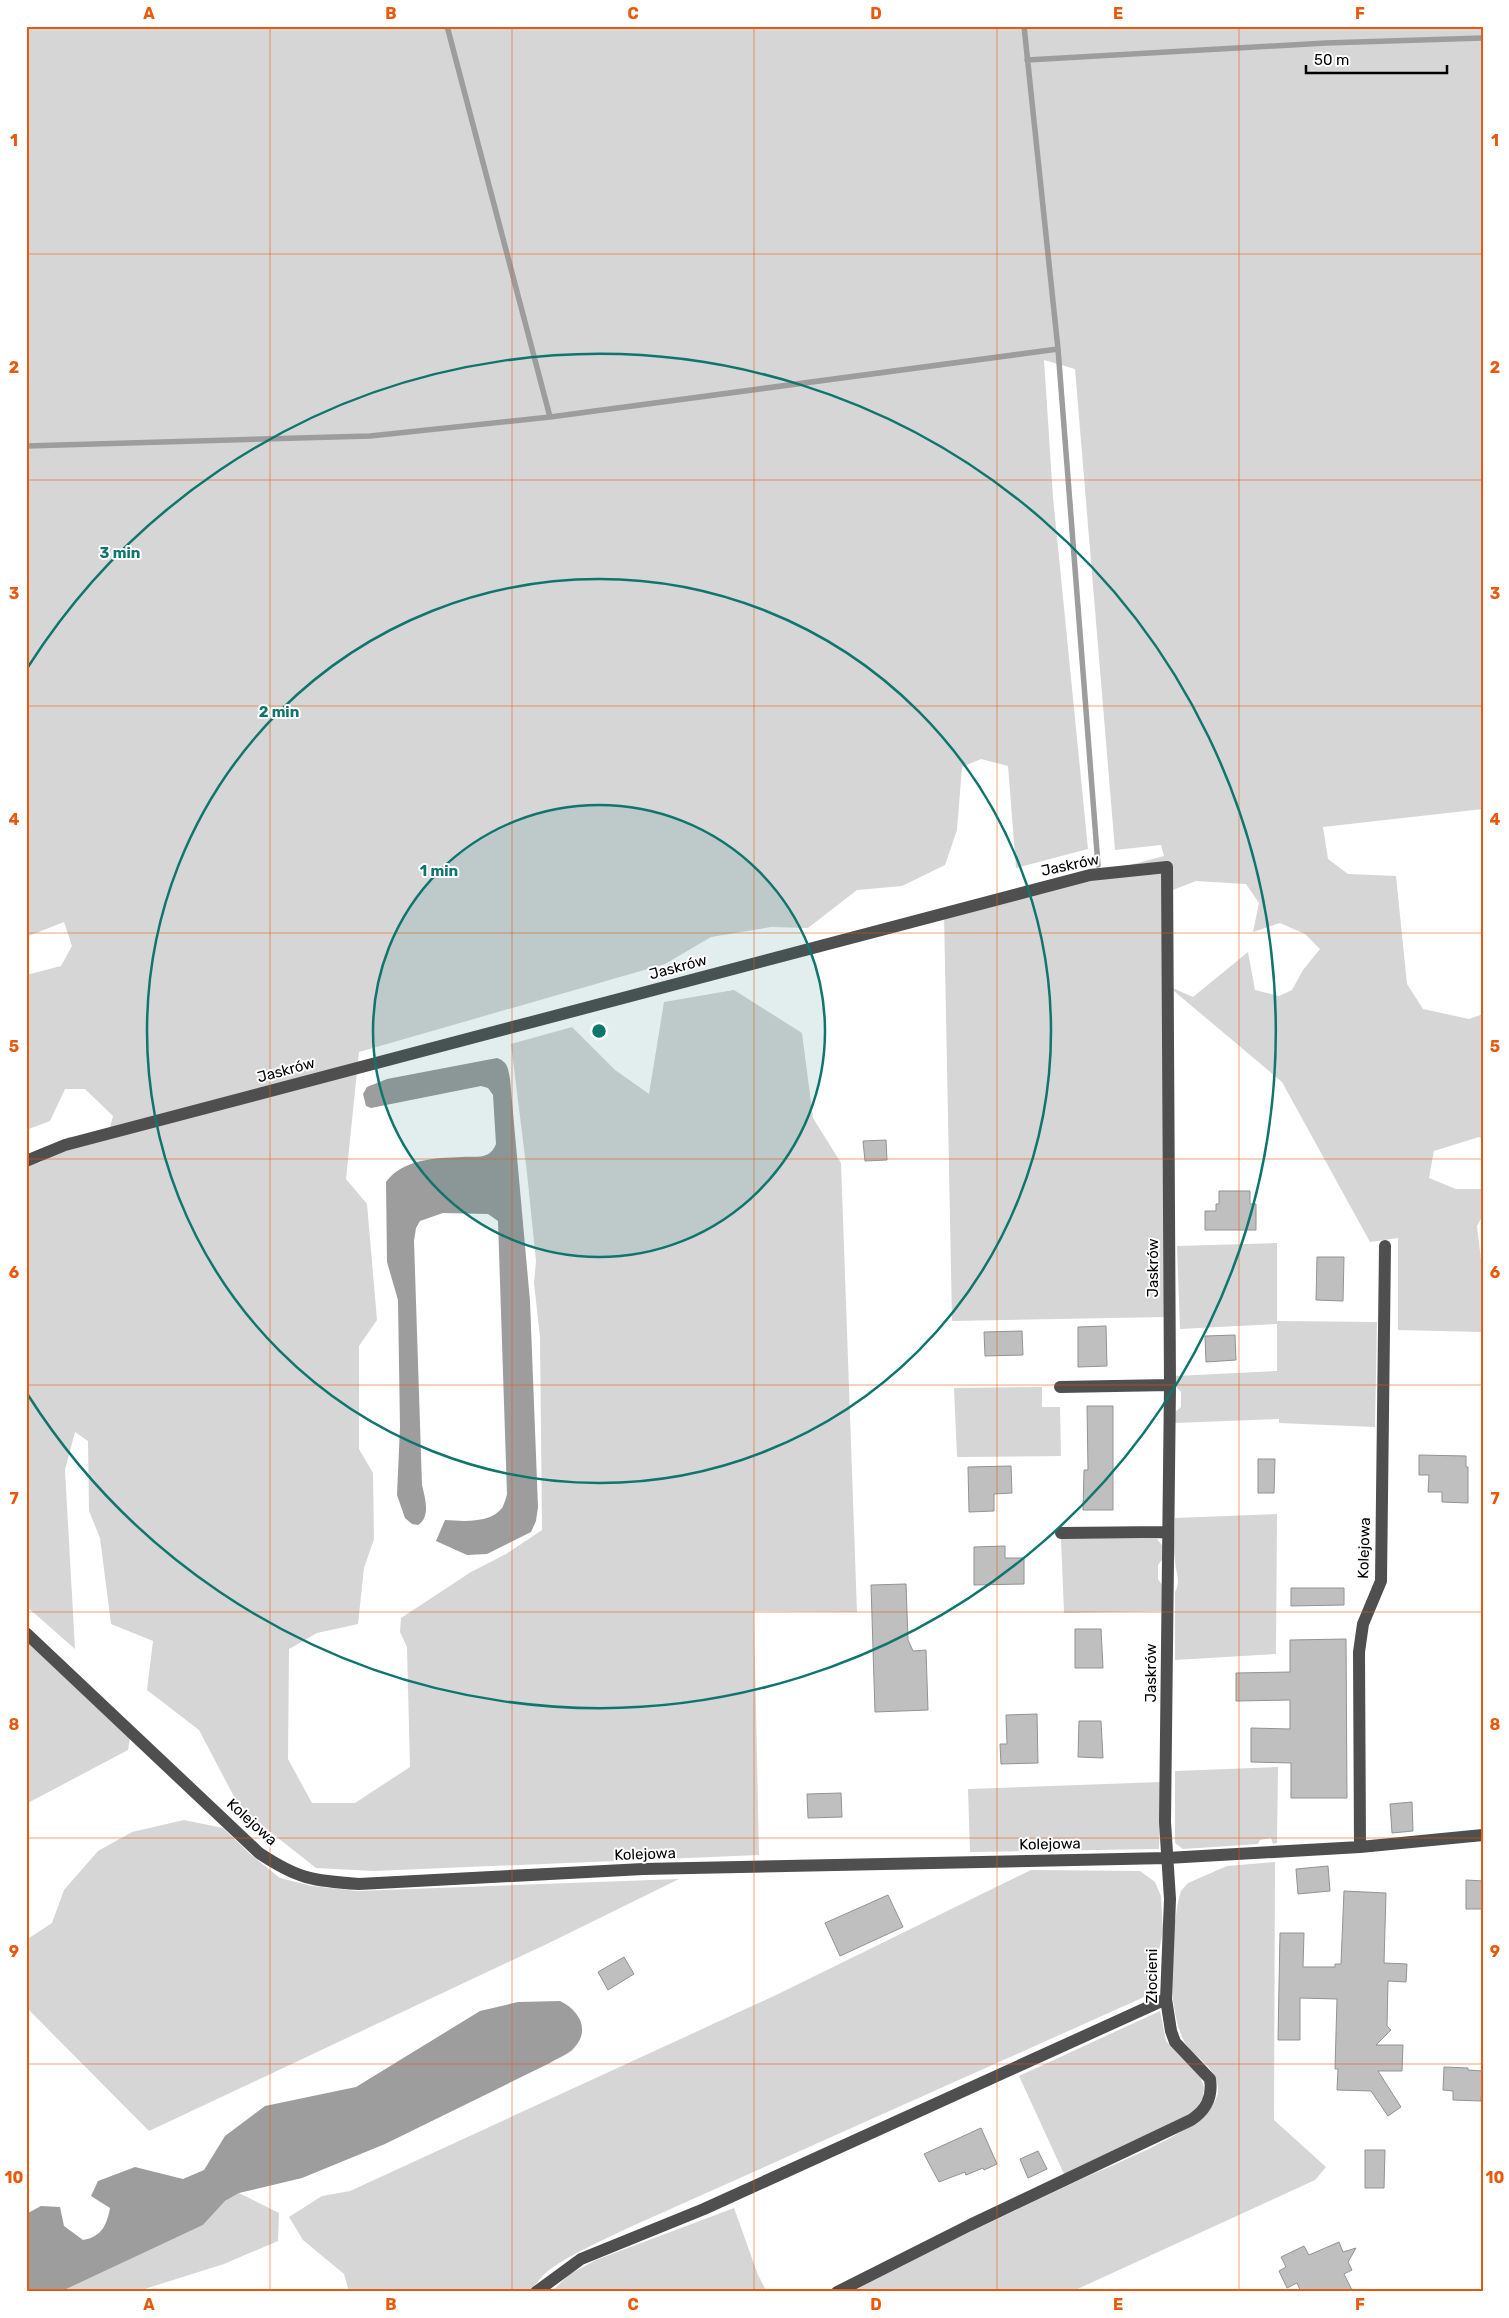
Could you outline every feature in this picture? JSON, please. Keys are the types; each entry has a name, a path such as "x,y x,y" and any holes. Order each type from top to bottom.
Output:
{"street":[{"name":"Jaskrów","path":"26,1161 65,1145 1090,875 1167,868 1170,1386 1167,1858"},
{"name":"Kolejowa","path":"1360,1847 1359,1652 1364,1624 1381,1581 1385,1246"},
{"path":"1060,1387 1170,1386"},
{"path":"1061,1533 1168,1532"},
{"name":"Kolejowa","path":"26,1632 259,1854 283,1869 310,1879 359,1884 644,1869 1167,1858 1360,1847 1483,1835"},
{"name":"Złocieni","path":"837,2292 970,2225 1190,2120 1206,2107 1211,2090 1210,2079 1175,2042 1171,2031 1166,1999 1170,1899 1167,1858"},
{"path":"536,2292 581,2260 704,2209 1166,1999"}],"shaded area":[{"path":"26,26 1483,26 1483,809 1323,827 1328,859 1348,874 1396,876 1407,984 1423,1009 1469,1019 1483,1014 1483,1139 1479,1137 1434,1151 1429,1178 1456,1189 1483,1189 1483,1215 1477,1226 1483,1276 1483,1332 1398,1330 1398,1238 1370,1242 1282,1082 1168,986 1166,1317 952,1321 944,914 1164,856 1161,845 1115,850 1075,369 1044,360 1053,497 1088,849 1016,868 1008,766 981,759 962,767 957,830 945,865 902,886 857,890 808,928 771,927 711,937 665,964 359,1052 346,1179 367,1204 377,1320 359,1346 359,1449 373,1473 374,1539 364,1568 358,1624 317,1633 289,1649 288,1759 312,1803 355,1803 410,1767 407,1647 400,1632 401,1618 471,1572 506,1554 542,1530 540,1337 534,1283 536,1261 511,1044 572,1027 615,1070 649,1094 664,1002 734,990 802,1033 813,1118 841,1163 857,1612 754,1611 759,1855 374,1871 316,1868 240,1808 199,1730 147,1690 153,1641 111,1624 100,1538 89,1511 88,1441 75,1432 65,1470 75,1649 26,1606 26,1166 41,1162 68,1137 108,1135 113,1116 85,1089 65,1089 50,1121 26,1130 26,975 61,966 72,946 64,922 26,937","holes":["1196,881 1246,884 1259,903 1253,932 1280,923 1305,934 1320,949 1303,970 1292,990 1279,996 1255,990 1248,952 1193,997 1168,986 1165,893"]},
{"path":"497,1058 505,1064 510,1079 530,1301 538,1507 536,1521 531,1532 487,1554 467,1555 436,1541 445,1520 475,1520 490,1517 502,1508 507,1494 498,1221 488,1214 443,1213 420,1221 416,1228 414,1241 422,1485 426,1512 422,1522 418,1525 412,1524 405,1518 397,1495 400,1427 398,1300 387,1262 386,1182 401,1169 420,1161 480,1156 489,1153 496,1144 493,1095 488,1088 481,1086 371,1108 366,1106 363,1094 367,1087 387,1079"},
{"path":"1277,1243 1277,1321 1377,1322 1375,1427 1279,1423 1279,1419 1175,1423 1175,1412 1181,1407 1181,1392 1175,1386 1175,1376 1277,1371 1277,1324 1180,1329 1177,1246"},
{"path":"1042,1387 1042,1407 1060,1407 1061,1456 957,1457 954,1388"},
{"path":"1277,1514 1276,1654 1175,1660 1175,1592 1178,1581 1174,1551 1175,1518"},
{"path":"1061,1539 1157,1539 1162,1545 1162,1560 1158,1565 1158,1579 1162,1585 1162,1611 1064,1613"},
{"path":"26,1638 130,1738 128,1750 26,1804"},
{"path":"1278,1767 1277,1843 1273,1844 1271,1838 1260,1840 1258,1844 1183,1849 1175,1843 1175,1771"},
{"path":"1161,1782 1159,1849 970,1852 968,1789"},
{"path":"184,1820 223,1828 250,1854 280,1878 312,1886 357,1891 679,1879 549,1943 149,2131 26,2007 26,1940 52,1923 64,1890 98,1851 132,1832"},
{"path":"1275,1862 1274,2120 1326,2167 1315,2180 1071,2292 847,2292 906,2262 1149,2149 1180,2132 1208,2112 1215,2102 1217,2095 1216,2080 1213,2073 1191,2050 1182,2037 1174,2005 1171,1970 1173,1935 1178,1902 1181,1891 1188,1883 1227,1866"},
{"path":"1031,1870 1140,1871 1155,1882 1161,1896 1163,1931 1151,1991 1142,1998 628,2228 568,2258 549,2270 527,2292 349,2292 344,2274 303,2240 289,2217 322,2196 350,2191 774,1996"},
{"path":"560,2001 573,2010 582,2028 579,2041 566,2055 385,2144 302,2178 239,2193 225,2201 203,2225 60,2292 39,2292 26,2289 26,2214 41,2206 60,2207 64,2226 83,2240 95,2236 105,2224 110,2208 91,2196 98,2181 135,2167 183,2179 204,2170 225,2136 265,2106 356,2087 480,2011 518,2002"},
{"path":"1160,2011 1166,2041 1200,2076 1204,2087 1203,2099 1191,2115 1064,2174 1019,2076"},
{"path":"239,2193 279,2213 278,2241 224,2264 135,2292 60,2292 203,2225 225,2201"},
{"path":"734,2208 758,2275 767,2292 551,2292 570,2274 596,2260"}],"building":[{"path":"886,1140 887,1160 865,1161 863,1141"},
{"path":"1219,1191 1250,1191 1250,1204 1256,1204 1256,1230 1205,1230 1205,1211 1216,1211 1216,1204 1219,1204"},
{"path":"1317,1257 1344,1257 1343,1301 1316,1300"},
{"path":"1106,1326 1107,1366 1078,1367 1078,1327"},
{"path":"1022,1331 1023,1355 985,1356 984,1332"},
{"path":"1235,1335 1236,1360 1206,1362 1205,1336"},
{"path":"1087,1406 1113,1406 1113,1510 1083,1510 1084,1470 1088,1470"},
{"path":"1419,1455 1466,1456 1466,1467 1468,1467 1468,1503 1442,1502 1442,1492 1428,1492 1429,1475 1419,1475"},
{"path":"1258,1459 1275,1459 1274,1493 1258,1493"},
{"path":"1011,1466 1012,1493 994,1494 994,1511 969,1512 968,1467"},
{"path":"1005,1546 1005,1558 1024,1558 1024,1584 974,1585 974,1547"},
{"path":"906,1584 908,1640 913,1651 926,1650 928,1710 875,1712 871,1585"},
{"path":"1291,1588 1344,1588 1344,1605 1291,1606"},
{"path":"1075,1629 1101,1629 1103,1668 1075,1668"},
{"path":"1346,1639 1347,1798 1291,1798 1291,1763 1251,1762 1251,1728 1290,1729 1290,1700 1236,1701 1236,1673 1290,1672 1290,1640"},
{"path":"1037,1714 1038,1763 1001,1764 1000,1744 1007,1744 1006,1715"},
{"path":"1079,1721 1101,1721 1103,1758 1078,1757"},
{"path":"841,1793 842,1817 808,1818 807,1794"},
{"path":"1412,1802 1413,1831 1392,1833 1390,1804"},
{"path":"1328,1866 1330,1891 1298,1894 1296,1869"},
{"path":"1466,1880 1483,1881 1483,1909 1466,1909"},
{"path":"1344,1891 1386,1893 1384,1963 1407,1964 1406,1982 1388,1981 1387,2026 1391,2030 1376,2045 1403,2045 1402,2071 1378,2071 1401,2107 1388,2116 1371,2091 1337,2090 1338,2069 1335,2069 1337,1999 1300,1998 1300,2040 1278,2040 1280,1933 1304,1933 1303,1967 1335,1967 1335,1964 1341,1964"},
{"path":"888,1895 903,1927 840,1956 825,1923"},
{"path":"624,1957 634,1974 608,1990 598,1972"},
{"path":"1444,2067 1483,2071 1481,2101 1453,2100 1453,2091 1443,2090"},
{"path":"981,2128 997,2164 984,2170 983,2168 966,2175 965,2172 939,2182 924,2154"},
{"path":"1365,2150 1385,2150 1384,2188 1365,2188"},
{"path":"1038,2151 1047,2169 1028,2178 1020,2159"},
{"path":"1339,2242 1343,2252 1356,2248 1348,2262 1352,2270 1344,2274 1353,2292 1301,2292 1297,2283 1287,2288 1279,2271 1286,2267 1281,2257 1304,2246 1309,2255"}],"waterway":[{"path":"447,26 550,417"},
{"path":"1024,26 1058,349 1098,865"},
{"path":"1027,60 1326,43 1483,38"},
{"path":"26,446 370,436 550,417 1058,349"}]}
